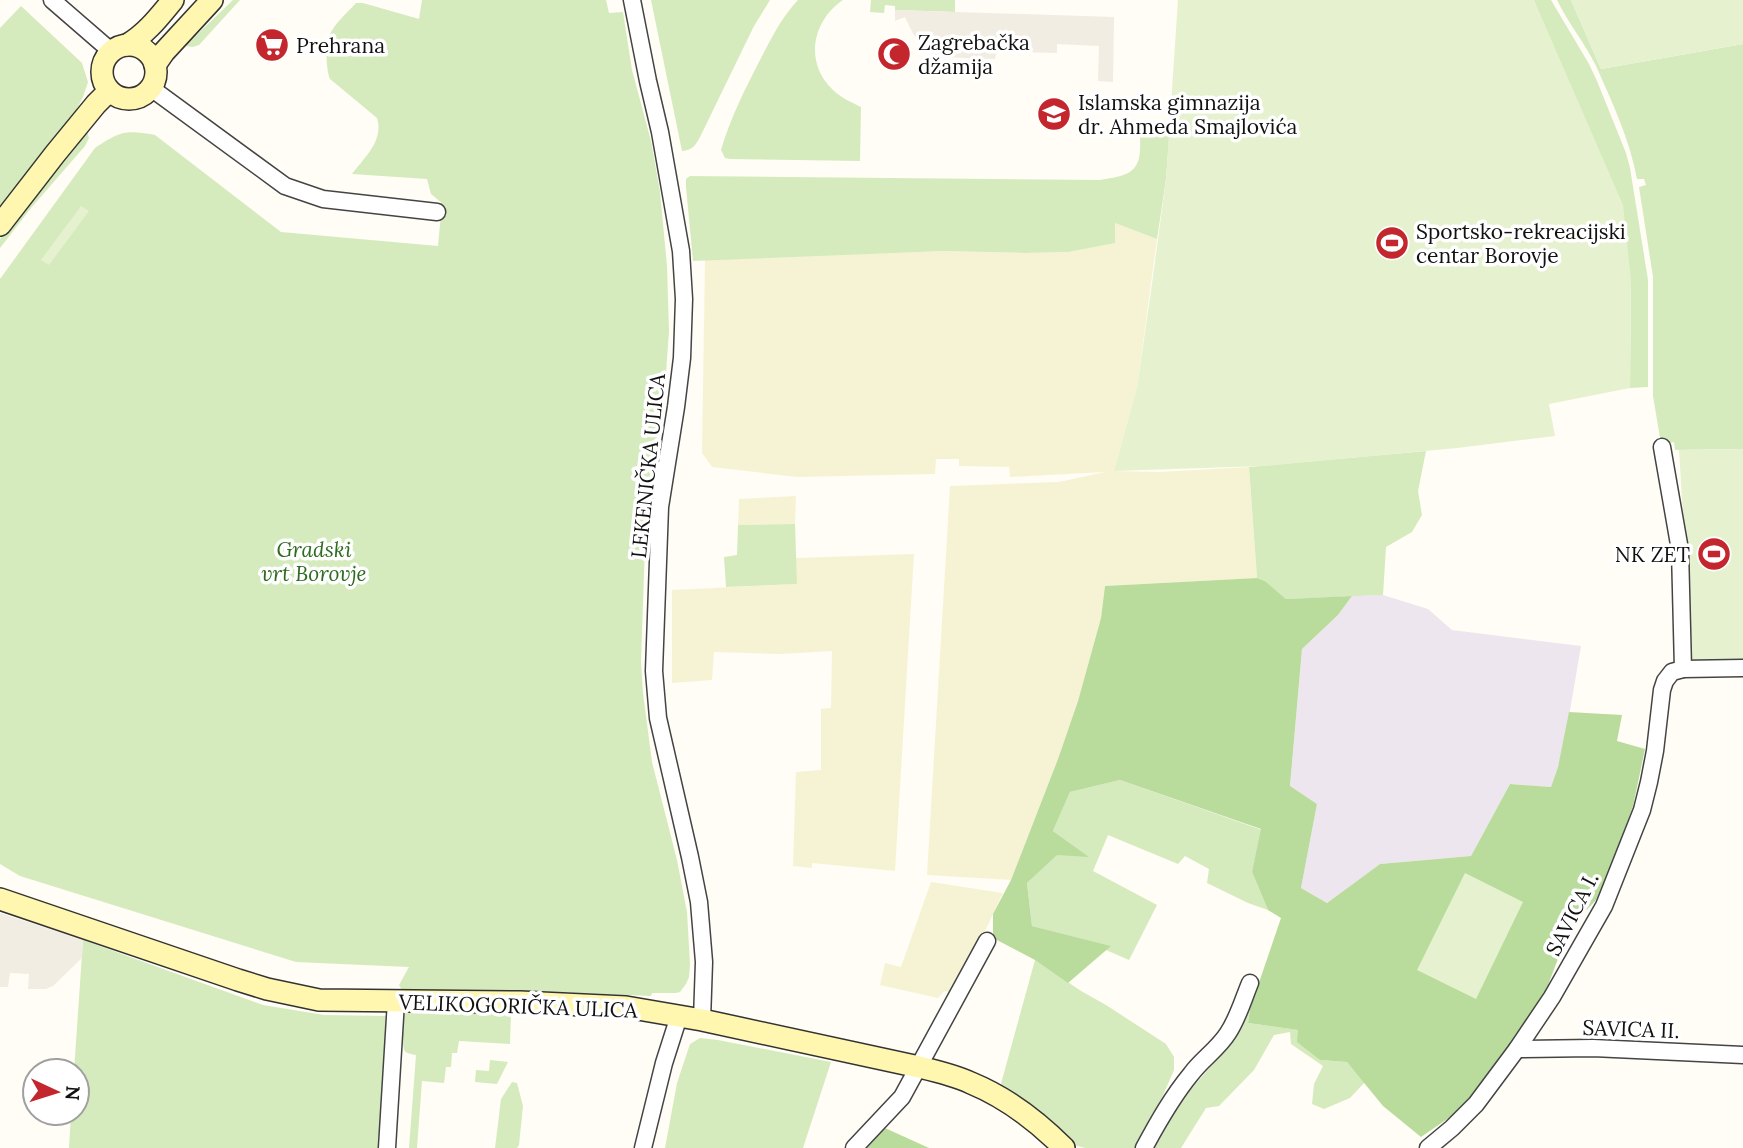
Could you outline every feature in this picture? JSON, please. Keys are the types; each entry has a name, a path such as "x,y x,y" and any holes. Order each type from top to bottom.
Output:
{"street":[{"path":"52,0 119,48 136,46 151,57 155,65 155,81 146,94 131,99 123,99 109,91 104,83 102,75 106,58 119,48 136,40 173,0"},
{"path":"155,65 163,52 212,0"},
{"name":"LEKENIČKA ULICA","path":"632,0 661,134 681,251 684,299 681,358 660,507 654,671 658,718 699,902 704,962 702,1020"},
{"path":"151,88 285,186 323,199 437,212"},
{"path":"0,225 55,154 109,91"},
{"path":"1662,447 1679,550 1683,668 1743,668"},
{"name":"SAVICA I.","path":"1428,1148 1476,1104 1517,1049 1552,997 1604,906 1642,810 1655,751 1662,690 1672,672 1683,668"},
{"name":"VELIKOGORIČKA ULICA","path":"0,899 267,989 320,1000 520,1002 626,1007 702,1020 919,1067 972,1083 1025,1114 1064,1148"},
{"path":"854,1148 902,1097 987,941"},
{"path":"1144,1148 1166,1106 1192,1072 1228,1033 1250,983"},
{"path":"387,1148 396,1001"},
{"path":"643,1148 664,1063 679,1016"},
{"name":"SAVICA II.","path":"1517,1049 1593,1048 1743,1055"}],"shaded area":[{"path":"895,10 1114,17 1113,82 1098,81 1099,46 1057,44 1057,53 1013,52 1002,49 997,51 995,59 939,57 919,43 905,17 895,21"},
{"path":"1115,223 1157,239 1137,387 1114,471 1159,472 1249,467 1257,578 1105,586 1101,618 1078,701 1011,880 927,875 950,486 1059,482 1105,472 1010,477 1009,467 959,466 959,459 936,459 935,474 797,477 712,467 702,453 705,259 944,251 1068,252"},
{"path":"796,496 795,524 738,525 739,499"},
{"path":"914,554 895,871 812,863 812,868 793,866 796,772 821,770 821,709 831,708 832,651 780,654 714,652 712,680 672,683 672,590 796,584 796,558"},
{"path":"1383,595 1428,609 1452,630 1581,646 1565,740 1551,787 1510,784 1471,856 1380,864 1327,903 1301,888 1317,804 1290,787 1302,649 1338,615 1352,596"},
{"path":"931,882 1003,893 956,993 944,991 938,998 880,985 885,963 901,967"},
{"path":"0,913 83,940 82,958 53,986 46,989 28,989 29,974 10,973 8,987 0,987"}],"green space":[{"path":"233,0 240,0 199,45 185,46"},
{"name":"Gradski vrt Borovje","path":"422,0 606,0 609,13 623,12 632,70 651,141 660,192 667,266 669,331 665,393 651,469 646,516 641,661 652,762 687,912 689,977 680,992 652,993 651,996 536,991 402,990 399,985 409,967 296,962 20,876 0,864 0,279 95,148 111,138 130,132 155,135 281,232 438,246 442,203 431,194 427,179 352,174 376,141 377,118 330,79 327,63 330,34 356,3 419,19"},
{"path":"651,0 770,0 754,26 699,139 694,146 682,151"},
{"path":"798,0 843,0 824,19 815,55 818,68 833,90 861,107 860,161 725,158 721,150 738,104 777,29"},
{"path":"871,0 955,0 955,12 895,10 895,6 885,5 884,13 870,12"},
{"name":"Sportsko-rekreacijski centar Borovje","path":"1178,0 1534,0 1623,205 1631,280 1630,388 1549,404 1555,436 1264,466 1114,471 1137,387 1152,284 1166,179"},
{"path":"1534,0 1551,0 1589,64 1626,153 1648,280 1648,387 1630,388 1631,280"},
{"path":"1557,0 1571,0 1601,69 1743,44 1743,449 1675,450 1674,442 1661,444 1653,396 1653,277 1639,187 1646,185 1644,179 1637,179 1625,136 1596,66"},
{"path":"1571,0 1743,0 1743,44 1601,69"},
{"path":"21,6 82,63 88,82 70,122 0,215 0,28"},
{"path":"1170,125 1166,179 1157,239 1115,223 1115,243 1068,252 944,251 693,261 686,187 686,179 690,176 1100,180 1127,174 1132,170 1139,158 1140,137 1146,136 1147,127"},
{"path":"87,131 89,138 85,146 0,248 0,239"},
{"path":"81,206 89,211 49,265 41,260"},
{"name":"NK ZET","path":"1743,449 1743,659 1692,661 1679,450"},
{"path":"1426,451 1418,491 1422,515 1412,532 1386,547 1383,595 1286,599 1265,581 1257,578 1249,467"},
{"path":"795,524 797,584 726,587 724,557 737,555 738,525"},
{"path":"1257,578 1265,581 1286,599 1352,596 1338,615 1302,649 1290,786 1317,804 1301,888 1327,903 1380,864 1471,856 1510,784 1551,787 1558,767 1569,712 1622,715 1617,741 1645,749 1633,806 1612,864 1596,900 1566,938 1538,1011 1469,1104 1421,1137 1383,1106 1347,1062 1320,1060 1297,1042 1298,1030 1248,1023 1250,1009 1281,918 1268,910 1252,872 1261,829 1120,780 1070,792 1053,831 1089,857 1057,855 1027,883 1032,926 1111,946 1068,983 1035,960 993,938 993,914 1011,880 1078,701 1101,618 1105,586"},
{"path":"1120,780 1262,830 1252,872 1268,910 1207,883 1209,869 1185,856 1178,864 1108,835 1093,871 1157,905 1129,960 1106,950 1110,946 1032,926 1027,883 1057,854 1087,856 1053,831 1070,792"},
{"path":"1465,873 1523,902 1476,999 1417,970"},
{"path":"83,940 263,1005 324,1015 387,1016 378,1148 69,1148 70,1127 91,1127 91,1057 75,1057"},
{"path":"1035,960 1166,1044 1174,1057 1174,1070 1140,1148 1085,1148 1074,1145 999,1091"},
{"path":"1250,1009 1248,1023 1299,1030 1320,1060 1347,1062 1365,1082 1350,1098 1324,1109 1312,1104 1314,1084 1323,1066 1291,1044 1290,1032 1274,1035 1254,1070 1219,1106 1206,1108 1181,1148 1153,1148 1166,1118 1225,1050"},
{"path":"404,1013 511,1014 510,1044 459,1041 457,1053 452,1053 451,1067 446,1067 444,1083 422,1081 417,1148 409,1148 416,1055 407,1053 404,1048"},
{"path":"700,1038 831,1062 803,1148 665,1148 677,1083 690,1044"},
{"path":"490,1060 508,1062 497,1084 475,1082 476,1070 489,1071"},
{"path":"512,1082 517,1083 523,1106 519,1145 517,1148 495,1148 501,1099"},
{"path":"885,1128 929,1148 863,1148"}],"place":[{"name":"Prehrana","path":"272,45"},
{"name":"Zagrebačka džamija","path":"894,54"},
{"name":"Islamska gimnazija dr. Ahmeda Smajlovića","path":"1054,114"},
{"name":"Sportsko-rekreacijski centar Borovje","path":"1392,243"},
{"name":"NK ZET","path":"1714,554"}]}
